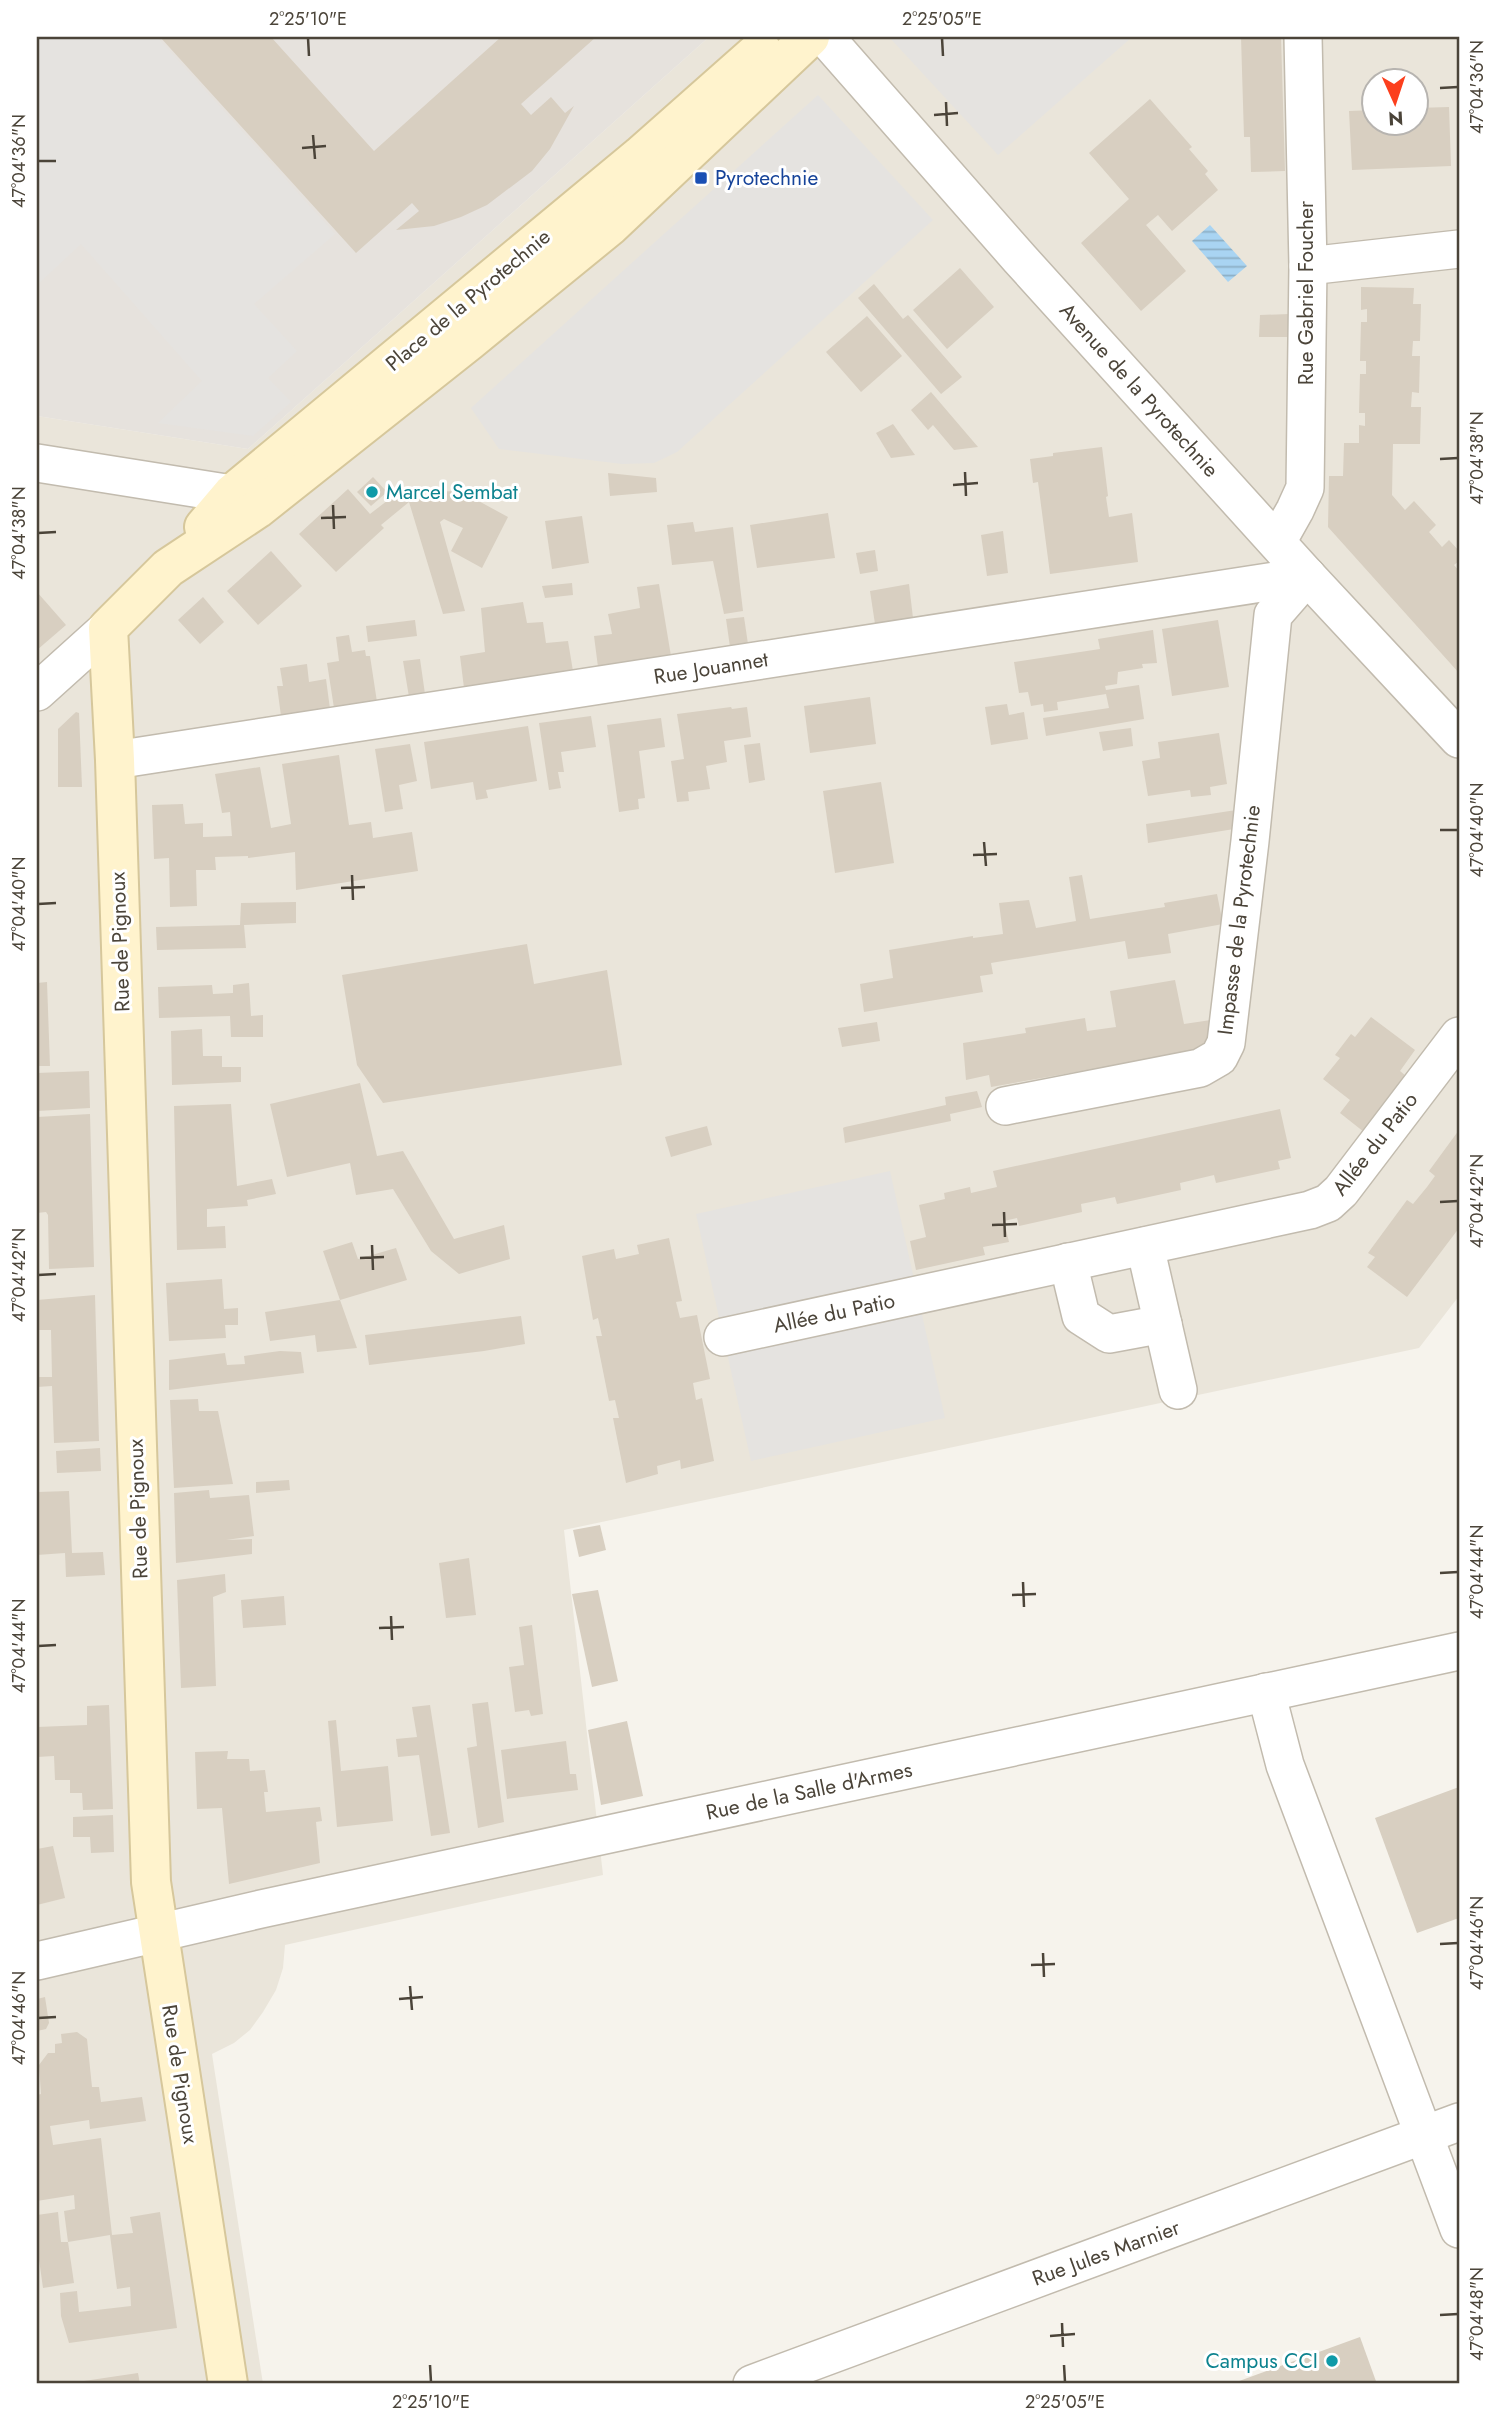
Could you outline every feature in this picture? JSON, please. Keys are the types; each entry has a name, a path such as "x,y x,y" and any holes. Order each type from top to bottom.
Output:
{"main road":[{"name":"Place de la Pyrotechnie","path":"245,502 774,37"},
{"name":"Place de la Pyrotechnie","path":"245,502 470,341 610,226 810,37"},
{"path":"107,628 168,568 245,502"},
{"name":"Rue de Pignoux","path":"107,628 115,760 151,1882 228,2384"}],"street":[{"name":"Avenue de la Pyrotechnie","path":"825,37 1020,259 1307,576 1459,739"},
{"name":"Rue Gabriel Foucher","path":"1276,542 1305,488 1308,266 1303,37"},
{"path":"1308,266 1459,249"},
{"path":"37,463 245,502"},
{"name":"Rue Jouannet","path":"115,760 1307,576"},
{"name":"Impasse de la Pyrotechnie","path":"1005,1106 1200,1068 1219,1057 1226,1043 1273,615 1307,576"},
{"path":"37,692 107,628"},
{"name":"Allée du Patio","path":"723,1337 1310,1210 1328,1203 1341,1191 1459,1036"},
{"path":"1145,1246 1178,1390"},
{"path":"1068,1262 1081,1317 1108,1334 1163,1324"},
{"name":"Rue de la Salle d'Armes","path":"37,1961 261,1909 1459,1651"},
{"path":"1266,1692 1285,1765 1459,2230"},
{"name":"Rue Jules Marnier","path":"752,2384 1459,2122"}],"shaded area":[{"path":"37,37 709,37 248,449 37,416"},
{"path":"37,37 157,37 335,234 254,304 297,351 268,378 291,402 253,436 158,423 202,381 81,244 37,285"},
{"path":"709,37 1459,37 1459,1296 1419,1348 564,1530 603,1875 285,1945 283,1968 276,1990 263,2012 250,2030 234,2043 212,2054 263,2384 37,2384 37,416 248,449"},
{"path":"889,37 1132,37 998,155"},
{"path":"818,95 933,220 677,452 654,463 622,464 499,449 471,408"},
{"path":"890,1171 945,1418 751,1461 696,1214"}],"water":[{"path":"1210,225 1247,266 1228,282 1192,241"}],"building":[{"path":"160,37 271,37 374,151 501,37 596,37 521,104 531,115 551,97 565,113 574,106 550,149 532,171 487,205 461,217 434,226 396,230 419,211 412,203 356,253"},
{"path":"1241,37 1281,37 1285,171 1251,172 1250,137 1244,137"},
{"path":"1150,99 1192,147 1189,149 1208,171 1205,174 1218,190 1172,231 1158,215 1146,225 1186,271 1141,311 1081,243 1129,199 1089,153"},
{"path":"1449,107 1451,166 1352,170 1349,111 1360,111 1360,136 1430,136 1430,108"},
{"path":"960,268 994,307 947,349 913,310"},
{"path":"874,284 903,319 908,315 962,377 941,394 858,298"},
{"path":"1361,287 1414,288 1413,304 1421,304 1420,341 1413,341 1412,356 1420,356 1419,393 1412,392 1411,407 1421,407 1420,444 1393,444 1392,495 1405,510 1414,501 1436,525 1429,532 1442,547 1449,540 1459,551 1459,561 1454,565 1459,571 1459,673 1328,527 1329,476 1343,476 1344,443 1359,443 1359,425 1365,426 1365,413 1359,413 1360,374 1366,374 1366,361 1360,361 1361,322 1367,322 1367,309 1361,310"},
{"path":"1289,314 1288,337 1259,337 1260,315"},
{"path":"867,316 902,356 861,392 826,352"},
{"path":"931,392 978,447 954,450 933,425 928,430 911,410"},
{"path":"893,424 915,455 891,458 876,433"},
{"path":"1102,447 1109,517 1132,513 1138,562 1050,574 1038,482 1033,483 1030,459 1053,456 1053,453"},
{"path":"608,473 656,478 657,492 610,496"},
{"name":"Marcel Sembat","path":"373,477 387,492 371,506 357,492"},
{"path":"405,487 407,493 462,492 508,517 482,568 451,551 463,528 444,519 440,522 465,611 443,614 409,502 381,525 384,528 336,572 299,534 348,489 370,514"},
{"path":"828,513 835,558 757,568 750,525"},
{"path":"582,516 589,563 552,569 545,521"},
{"path":"693,522 695,532 733,527 743,611 724,614 713,561 672,565 667,525"},
{"path":"1003,531 1008,573 987,576 981,535"},
{"path":"875,550 878,571 860,574 856,553"},
{"path":"271,551 302,586 258,625 227,591"},
{"path":"572,583 573,595 545,598 542,586"},
{"path":"659,584 671,656 598,667 594,636 612,634 608,614 640,608 637,587"},
{"path":"909,584 913,618 875,624 870,591"},
{"path":"37,592 66,625 37,650"},
{"path":"203,597 224,622 200,644 178,620"},
{"path":"523,602 527,623 543,622 546,643 568,641 573,671 464,688 460,656 485,652 481,608"},
{"path":"744,617 748,644 730,647 726,619"},
{"path":"415,620 417,636 368,642 366,626"},
{"path":"1218,620 1229,687 1172,696 1162,629"},
{"path":"1153,630 1157,663 1142,664 1143,668 1118,672 1117,684 1105,686 1106,690 1139,685 1144,719 1046,736 1043,718 1109,708 1106,694 1057,702 1058,710 1044,712 1043,704 1031,706 1028,692 1019,693 1014,662 1100,649 1098,639"},
{"path":"349,635 352,652 365,650 366,656 370,656 377,702 334,708 327,663 339,661 336,637"},
{"path":"420,659 425,694 409,697 403,661"},
{"path":"307,664 309,682 326,679 330,709 281,716 277,686 283,686 280,668"},
{"path":"870,697 876,744 810,753 804,706"},
{"path":"1007,704 1009,715 1024,712 1028,739 991,745 985,707"},
{"path":"747,707 751,737 724,741 727,762 706,766 710,789 688,792 689,801 677,802 671,761 684,759 677,714"},
{"path":"76,712 79,713 82,787 58,787 58,729"},
{"path":"591,716 596,747 561,752 564,772 558,772 561,788 549,790 539,723"},
{"path":"661,718 665,747 639,751 645,798 638,799 639,809 619,812 607,725"},
{"path":"528,726 537,781 486,790 488,798 476,800 473,782 431,789 424,742"},
{"path":"1131,728 1133,746 1103,751 1099,732"},
{"path":"1219,733 1227,784 1210,787 1211,795 1191,797 1190,790 1148,796 1142,761 1160,758 1158,742"},
{"path":"760,743 765,780 749,783 744,745"},
{"path":"410,744 417,781 399,785 403,809 385,812 375,749"},
{"path":"339,755 349,825 371,822 373,838 412,832 418,871 296,890 295,852 248,858 215,857 216,870 196,870 197,906 170,907 169,858 154,859 152,805 183,804 185,824 203,823 203,837 232,836 230,812 222,813 215,774 260,767 271,828 291,824 282,764"},
{"path":"881,782 894,863 835,873 823,791"},
{"path":"1236,810 1234,829 1148,843 1146,824"},
{"path":"1082,875 1090,919 1165,907 1164,903 1217,894 1223,924 1168,934 1171,953 1128,959 1125,941 991,963 993,974 980,976 983,992 864,1012 860,984 893,978 889,950 973,936 1003,934 999,903 1029,900 1036,928 1076,921 1069,877"},
{"path":"296,902 296,923 244,925 246,948 157,950 156,927 240,925 241,903"},
{"path":"527,944 534,984 607,970 622,1065 383,1103 357,1065 342,975"},
{"path":"1175,980 1184,1024 1211,1020 1208,1049 991,1087 989,1075 966,1080 963,1043 1026,1033 1025,1028 1085,1018 1087,1031 1116,1027 1110,991"},
{"path":"47,982 50,1066 37,1066 37,983"},
{"path":"249,983 251,1016 263,1015 263,1037 231,1037 230,1016 159,1018 158,987 212,985 213,994 233,993 233,985"},
{"path":"1371,1017 1415,1050 1400,1071 1406,1076 1364,1132 1340,1113 1350,1100 1323,1079 1340,1058 1335,1055 1351,1034 1355,1037"},
{"path":"877,1022 880,1041 842,1047 838,1028"},
{"path":"202,1029 203,1056 222,1056 222,1067 241,1067 241,1082 172,1085 171,1031"},
{"path":"89,1071 90,1108 37,1111 37,1073"},
{"path":"360,1083 377,1156 403,1151 454,1239 504,1225 510,1259 459,1274 431,1251 393,1189 356,1195 350,1163 287,1177 270,1104"},
{"path":"977,1091 982,1107 950,1114 951,1121 845,1143 845,1127 946,1105 945,1097"},
{"path":"231,1104 237,1186 272,1179 276,1194 247,1200 248,1206 207,1209 207,1227 225,1226 226,1248 177,1250 174,1106"},
{"path":"1280,1109 1291,1158 1278,1161 1280,1169 1216,1183 1214,1175 1180,1183 1181,1190 1117,1204 1115,1197 1081,1204 1082,1212 1019,1226 1017,1218 1004,1221 1009,1242 983,1247 985,1255 916,1270 910,1241 926,1237 919,1205 945,1199 944,1193 970,1187 971,1193 997,1187 993,1171"},
{"path":"90,1114 94,1267 49,1269 48,1215 46,1212 37,1213 37,1117"},
{"path":"707,1126 712,1145 671,1157 665,1137"},
{"path":"1459,1130 1459,1228 1407,1297 1367,1267 1375,1257 1368,1253 1407,1200 1413,1204 1427,1187 1435,1176 1429,1171"},
{"path":"669,1238 682,1301 676,1302 680,1318 697,1315 710,1379 693,1383 696,1400 702,1398 714,1461 681,1469 680,1460 657,1466 658,1474 626,1483 613,1418 619,1418 615,1400 609,1401 596,1336 602,1336 598,1318 593,1320 582,1256 614,1249 616,1259 639,1254 637,1245"},
{"path":"352,1242 358,1259 396,1248 407,1280 340,1300 323,1251"},
{"path":"222,1279 224,1309 238,1308 238,1325 225,1325 226,1338 169,1341 166,1283"},
{"path":"95,1295 99,1441 54,1443 52,1386 37,1387 37,1377 52,1377 51,1330 37,1330 37,1300"},
{"path":"340,1300 357,1348 317,1352 315,1335 270,1341 265,1312"},
{"path":"521,1316 525,1344 369,1365 365,1335"},
{"path":"280,1351 301,1352 304,1373 169,1390 169,1360 225,1353 227,1365 245,1364 244,1356"},
{"path":"198,1399 199,1411 218,1411 233,1484 174,1488 170,1400"},
{"path":"100,1448 101,1471 57,1473 56,1451"},
{"path":"289,1480 290,1490 256,1493 256,1482"},
{"path":"209,1490 210,1498 249,1495 254,1536 226,1540 252,1539 252,1554 176,1563 174,1493"},
{"path":"69,1491 72,1553 103,1552 105,1575 66,1577 65,1553 37,1555 37,1492"},
{"path":"600,1525 606,1550 579,1557 573,1530"},
{"path":"469,1558 476,1615 446,1618 439,1563"},
{"path":"225,1574 226,1592 213,1597 216,1686 181,1688 177,1580"},
{"path":"598,1590 618,1681 592,1687 572,1594"},
{"path":"284,1596 286,1625 243,1628 241,1600"},
{"path":"532,1625 543,1714 531,1716 529,1710 515,1712 509,1667 524,1665 519,1627"},
{"path":"488,1702 504,1822 478,1828 467,1748 477,1746 472,1704"},
{"path":"109,1705 113,1809 83,1810 82,1793 70,1793 70,1780 55,1780 54,1756 37,1757 37,1727 87,1725 87,1706"},
{"path":"430,1705 450,1833 431,1836 419,1755 398,1757 396,1739 417,1737 412,1707"},
{"path":"336,1720 341,1771 388,1766 393,1821 337,1827 328,1721"},
{"path":"627,1721 643,1796 601,1805 588,1730"},
{"path":"566,1741 570,1774 576,1774 578,1790 507,1799 501,1750"},
{"path":"228,1751 227,1759 249,1759 250,1771 265,1770 268,1792 264,1792 266,1812 320,1807 322,1821 316,1822 320,1863 229,1884 222,1808 197,1809 195,1752"},
{"path":"1459,1787 1459,1918 1417,1933 1375,1818"},
{"path":"113,1815 114,1852 91,1853 90,1837 73,1837 73,1817"},
{"path":"53,1846 65,1898 37,1905 37,1849"},
{"path":"45,1997 49,2023 46,2029 37,2031 37,1999"},
{"path":"77,2032 87,2039 92,2087 99,2087 101,2102 142,2097 146,2121 90,2129 89,2120 50,2126 53,2145 101,2138 112,2235 133,2233 130,2217 160,2212 177,2328 69,2343 61,2316 60,2293 77,2291 79,2312 131,2306 130,2287 117,2289 110,2235 68,2242 64,2211 75,2209 74,2195 37,2201 37,2095 41,2094 39,2065 48,2053 55,2053 55,2044 62,2043 61,2034"},
{"path":"58,2212 61,2242 68,2242 74,2283 43,2288 37,2245 37,2215"},
{"name":"Campus CCI","path":"1360,2337 1377,2384 1231,2384"},
{"path":"138,2373 140,2384 85,2384 84,2381"}],"place":[{"name":"Pyrotechnie","path":"701,178"},
{"name":"Marcel Sembat","path":"372,492"},
{"name":"Campus CCI","path":"1332,2361"}]}
